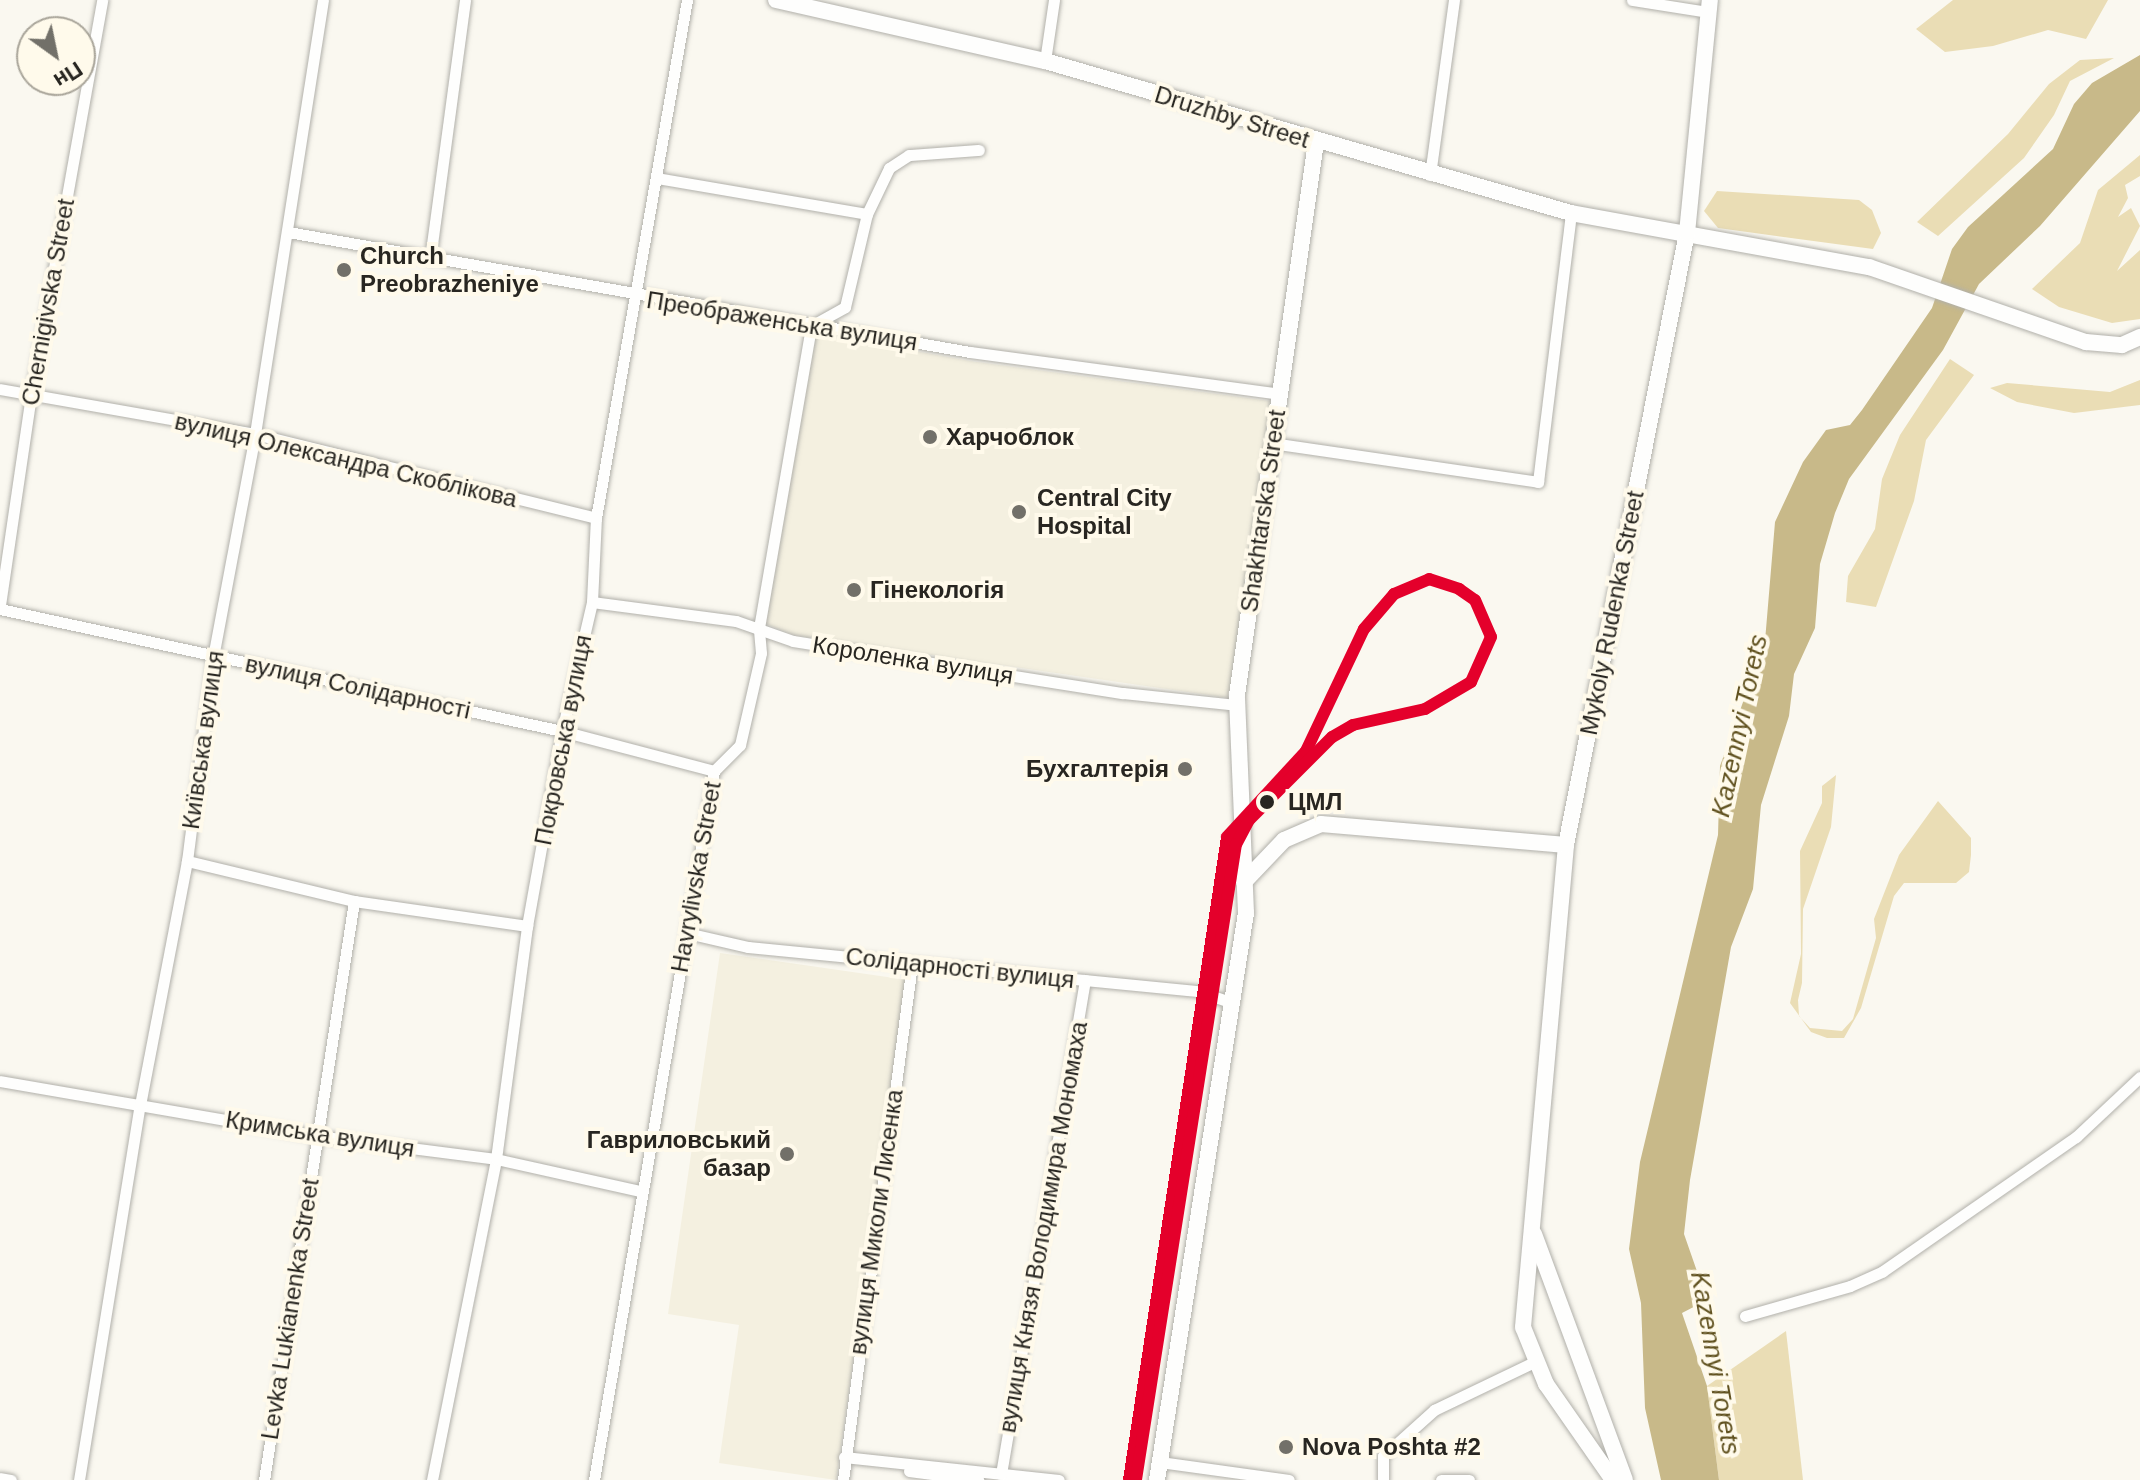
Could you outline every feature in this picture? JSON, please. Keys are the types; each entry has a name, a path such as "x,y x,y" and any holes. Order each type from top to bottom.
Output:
{"street":[{"name":"Chernigivska Street","path":"0,607 31,396 102,0"},
{"name":"Київська вулиця","path":"79,1480 140,1105 187,861 213,657 255,434 323,0"},
{"path":"430,259 465,0"},
{"name":"Покровська вулиця","path":"432,1480 496,1159 527,926 562,731 592,602 596,518 687,0"},
{"name":"Druzhby Street","path":"776,0 1045,61 1430,175 1571,213 1869,267 2086,342 2122,345 2140,337"},
{"path":"1045,61 1054,0"},
{"path":"1430,175 1454,0"},
{"path":"1632,0 1709,6"},
{"name":"Mykoly Rudenka Street","path":"1613,1480 1534,1362 1523,1327 1566,845 1687,233 1709,6"},
{"name":"Shakhtarska Street","path":"1157,1480 1246,913 1238,705 1316,142"},
{"path":"811,326 845,307 867,214 889,168 909,155 979,150"},
{"path":"657,178 867,214"},
{"path":"1272,443 1538,482 1571,213"},
{"name":"Преображенська вулиця","path":"288,232 811,326 1279,394"},
{"name":"Havrylivska Street","path":"594,1480 640,1191 714,771 740,745 761,653 759,628 811,326"},
{"name":"вулиця Олександра Скоблікова","path":"0,389 255,434 596,518"},
{"name":"Короленка вулиця","path":"592,602 759,628 793,641 1123,693 1238,705"},
{"name":"вулиця Солідарності","path":"0,607 213,657 562,731 714,771"},
{"path":"1244,882 1284,840 1321,824 1566,845"},
{"path":"187,861 354,901 527,926"},
{"name":"Levka Lukianenka Street","path":"264,1480 354,901"},
{"name":"Солідарності вулиця","path":"687,933 748,947 1198,991 1232,1003"},
{"name":"вулиця Миколи Лисенка","path":"843,1480 912,964"},
{"name":"вулиця Князя Володимира Мономаха","path":"1001,1474 1085,980"},
{"path":"1745,1316 1850,1286 1883,1271 2076,1137 2140,1077"},
{"name":"Кримська вулиця","path":"0,1081 317,1136 496,1159 640,1191"},
{"name":"Mykoly Rudenka Street","path":"1531,1228 1625,1480"},
{"path":"1383,1480 1383,1456 1434,1410 1534,1362"},
{"path":"845,1460 1059,1480"},
{"path":"845,1460 978,1480"},
{"path":"1160,1462 1289,1480"},
{"path":"0,1478 11,1480"},
{"path":"1441,1480 1469,1479"}],"shaded area":[{"path":"1953,0 2108,0 2086,39 2048,30 1993,46 1945,52 1916,29"},
{"path":"2114,58 2070,81 2054,115 2024,158 1938,236 1917,222 2008,134 2049,84 2080,60"},
{"path":"2140,155 2140,176 2125,185 2128,198 2118,217 2131,208 2140,226 2117,271 2140,250 2140,319 2112,323 2059,307 2032,289 2080,243 2098,190"},
{"path":"1717,191 1859,200 1872,210 1881,233 1873,249 1718,228 1704,211"},
{"name":"Central City Hospital","path":"816,333 970,361 1270,401 1229,698 793,635 764,623"},
{"path":"1950,359 1974,375 1926,440 1914,501 1876,607 1846,602 1848,576 1875,529 1882,479 1900,435"},
{"path":"2140,380 2140,405 2074,413 2017,402 1990,388 2007,383 2110,392"},
{"path":"1836,775 1831,827 1803,909 1799,1015 1790,1003 1801,954 1800,851 1822,803 1822,786"},
{"path":"1938,801 1971,838 1969,872 1956,883 1904,883 1894,896 1861,1008 1844,1038 1827,1038 1811,1032 1801,1018 1810,1028 1842,1031 1853,1019 1876,938 1874,919 1899,855"},
{"name":"Гавриловський базар","path":"720,953 908,980 836,1480 719,1463 739,1325 668,1314"},
{"path":"1786,1331 1803,1480 1719,1480 1707,1386"}],"water":[{"name":"Kazennyi Torets","path":"2140,55 2140,111 2040,226 1979,284 1943,350 1849,479 1835,513 1820,564 1815,628 1794,674 1789,716 1761,805 1753,889 1731,947 1690,1180 1684,1234 1707,1300 1682,1313 1707,1386 1719,1480 1661,1480 1645,1408 1641,1303 1629,1249 1640,1162 1718,835 1720,766 1765,641 1775,522 1803,462 1826,430 1850,425 1932,308 1952,249 1968,227 2053,149 2074,104 2092,83"}],"transit line":[{"path":"1129,1480 1227,837 1306,751 1364,629 1394,594 1429,579 1459,589 1475,600 1491,637 1471,682 1425,709 1353,725 1332,737 1249,820 1236,844 1136,1480"}],"place":[{"name":"Church Preobrazheniye","path":"344,270"},
{"name":"Харчоблок","path":"930,437"},
{"name":"Central City Hospital","path":"1019,512"},
{"name":"Гінекологія","path":"854,590"},
{"name":"Бухгалтерія","path":"1185,769"},
{"name":"ЦМЛ","path":"1267,802"},
{"name":"Гавриловський базар","path":"787,1154"},
{"name":"Nova Poshta #2","path":"1286,1447"}]}
